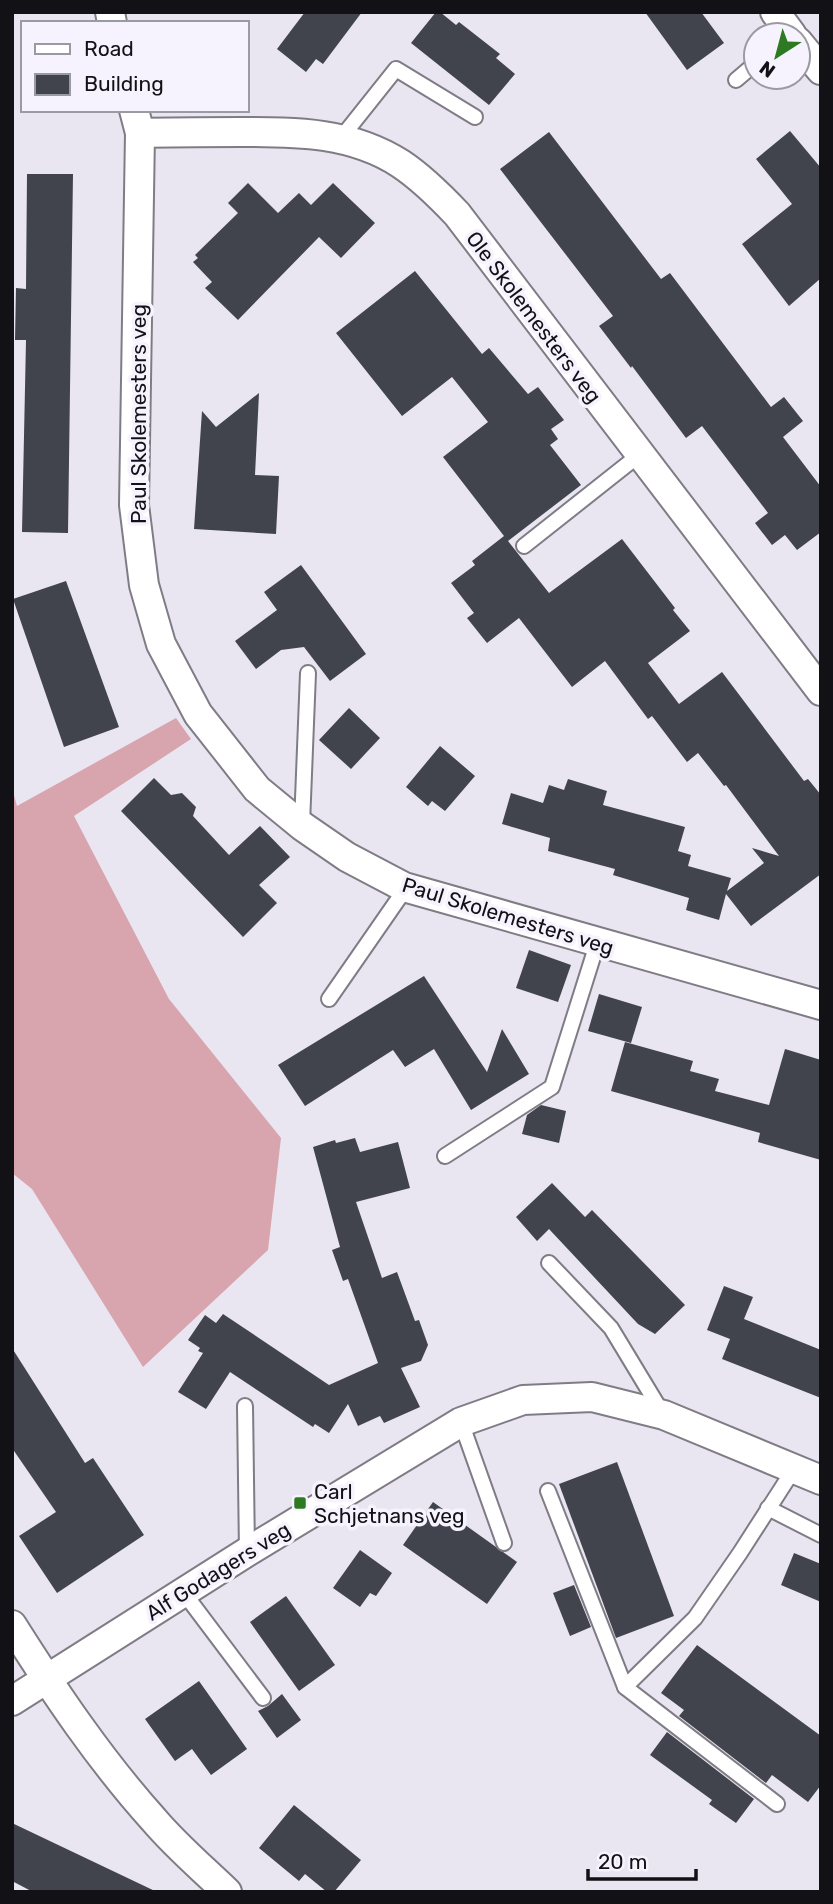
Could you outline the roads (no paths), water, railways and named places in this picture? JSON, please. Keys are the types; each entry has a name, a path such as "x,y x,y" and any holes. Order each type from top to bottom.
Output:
{"street":[{"name":"Ole Skolemesters veg","path":"137,122 302,132 341,138 372,149 399,163 429,185 448,204 821,691"},
{"name":"Paul Skolemesters veg","path":"137,122 134,505 144,585 161,644 198,715 257,789 302,826 347,857 404,887 597,944 821,1005"},
{"name":"Alf Godagers veg","path":"12,1701 247,1552 461,1422 523,1400 593,1397 664,1415 821,1480"},
{"path":"12,1625 98,1753 155,1822 227,1892"}],"lane":[{"path":"341,138 396,69 475,117"},
{"path":"736,80 742,75"},
{"path":"524,547 639,455"},
{"path":"302,826 308,673"},
{"path":"329,999 404,887"},
{"path":"445,1156 552,1087 597,944"},
{"path":"549,1263 611,1328 664,1415"},
{"path":"245,1406 247,1552"},
{"path":"461,1422 504,1543"},
{"path":"625,1687 695,1618 794,1469"},
{"path":"548,1491 625,1687 777,1804"},
{"path":"768,1508 821,1535"},
{"path":"184,1593 263,1698"}],"place":[{"name":"Carl Schjetnans veg","path":"300,1503"}]}
